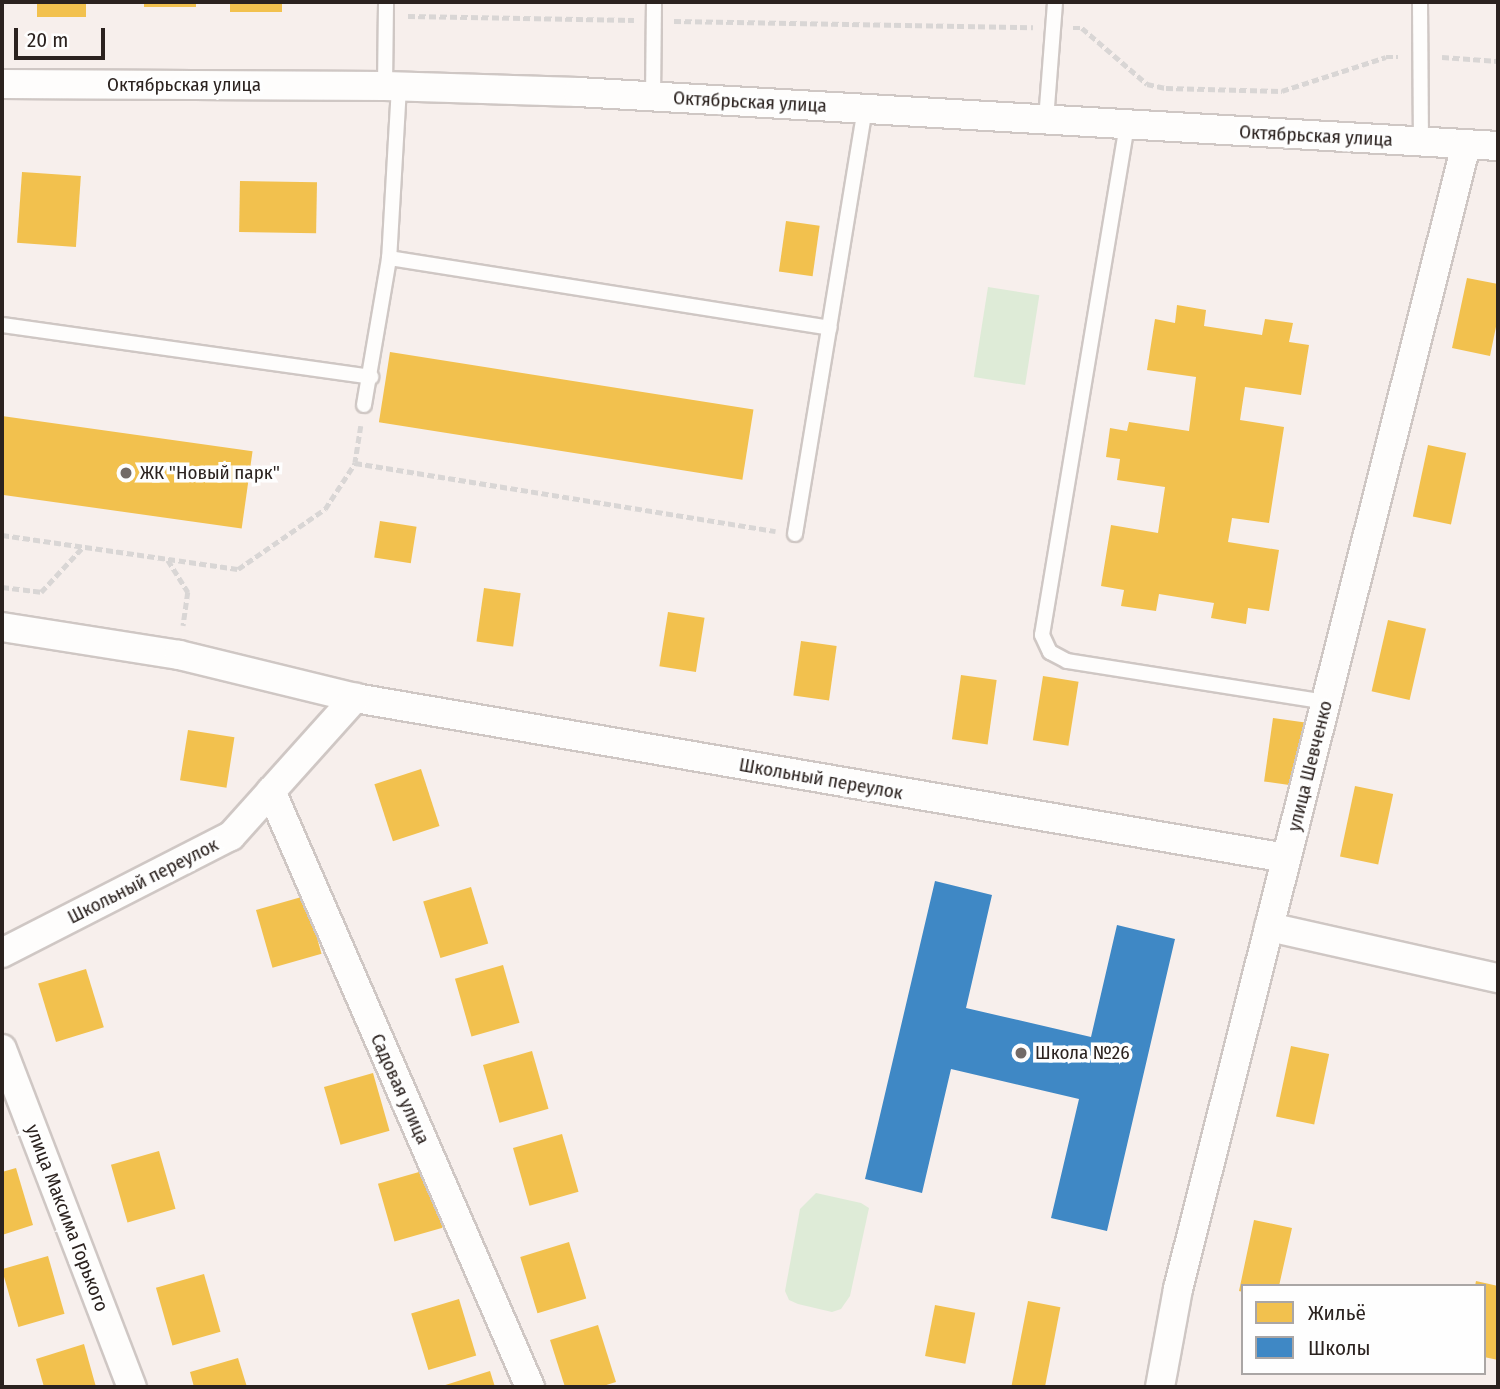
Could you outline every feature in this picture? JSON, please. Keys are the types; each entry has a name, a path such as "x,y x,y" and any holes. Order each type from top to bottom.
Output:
{"street":[{"name":"Октябрьская улица","path":"2,84 392,87 653,97 1498,146"},
{"name":"улица Шевченко","path":"1160,1387 1178,1289 1466,145"},
{"name":"Школьный переулок","path":"2,627 179,655 355,698 1286,858"},
{"name":"Школьный переулок","path":"2,953 231,836 355,698"},
{"name":"Садовая улица","path":"271,791 530,1387"},
{"path":"1269,927 1498,978"},
{"name":"улица Максима Горького","path":"2,1049 132,1387"}],"lane":[{"path":"653,97 654,2"},
{"path":"1046,120 1055,2"},
{"path":"1420,2 1421,143"},
{"path":"364,405 390,258 392,87 386,9"},
{"path":"795,534 864,109"},
{"path":"1127,125 1042,635 1050,652 1067,661 1325,702"},
{"path":"390,258 830,328"},
{"path":"2,325 371,377"}],"path":[{"path":"386,9 654,20 1083,28 1147,84 1166,88 1282,91 1386,57 1420,56 1498,61"},
{"path":"2,535 238,569 325,509 355,463 364,405"},
{"path":"355,463 795,534"},
{"path":"2,587 41,592 84,547"},
{"path":"168,559 188,592 179,655"}],"green space":[{"path":"988,287 1039,295 1025,385 974,377"},
{"path":"816,1193 861,1203 869,1208 850,1296 841,1309 832,1312 789,1300 785,1291 800,1209"}],"building: Жильё":[{"path":"37,2 86,2 86,17 37,17"},
{"path":"144,2 196,2 196,7 144,7"},
{"path":"230,2 282,2 282,12 230,12"},
{"path":"22,172 81,176 76,247 17,243"},
{"path":"240,181 317,182 316,233 239,232"},
{"path":"786,221 820,226 813,276 779,272"},
{"path":"1467,278 1498,284 1498,317 1490,356 1452,348"},
{"path":"1177,305 1206,310 1204,326 1262,335 1265,319 1293,323 1289,342 1309,345 1301,395 1245,387 1240,420 1284,427 1269,523 1232,518 1228,542 1279,550 1269,611 1248,608 1246,624 1211,618 1214,603 1159,594 1156,611 1121,606 1124,590 1101,586 1111,525 1158,533 1165,487 1117,480 1120,459 1106,457 1110,428 1127,431 1129,422 1189,431 1196,377 1147,370 1155,319 1175,323"},
{"path":"390,352 753,410 742,480 379,422"},
{"name":"ЖК \"Новый парк\"","path":"2,416 253,451 242,528 2,495"},
{"path":"1428,445 1466,453 1451,525 1413,516"},
{"path":"380,521 417,527 411,563 374,558"},
{"path":"484,588 521,593 513,647 476,641"},
{"path":"668,612 705,618 696,672 659,666"},
{"path":"1388,620 1426,629 1410,700 1372,691"},
{"path":"801,641 837,646 829,700 793,695"},
{"path":"961,675 997,680 988,744 952,739"},
{"path":"1043,676 1079,682 1068,746 1033,740"},
{"path":"1273,718 1309,723 1300,786 1264,781"},
{"path":"188,730 234,737 226,788 180,780"},
{"path":"421,769 440,826 393,841 374,784"},
{"path":"1355,786 1393,794 1378,865 1340,856"},
{"path":"471,887 488,943 440,958 423,902"},
{"path":"305,896 322,954 273,968 256,910"},
{"path":"503,965 520,1023 471,1036 455,979"},
{"path":"86,969 104,1027 56,1042 38,984"},
{"path":"1291,1046 1329,1054 1314,1125 1276,1116"},
{"path":"532,1051 549,1109 500,1123 483,1065"},
{"path":"373,1073 390,1131 341,1145 324,1087"},
{"path":"562,1134 579,1192 530,1206 513,1148"},
{"path":"159,1151 176,1209 127,1222 111,1165"},
{"path":"16,1168 33,1225 2,1235 2,1172"},
{"path":"426,1170 443,1228 394,1241 378,1184"},
{"path":"1254,1220 1292,1228 1279,1284 1241,1284 1239,1291"},
{"path":"569,1242 586,1298 537,1313 520,1257"},
{"path":"48,1256 65,1314 18,1327 2,1269"},
{"path":"204,1274 221,1332 172,1345 156,1288"},
{"path":"1476,1281 1498,1286 1498,1360 1486,1357 1486,1284 1475,1284"},
{"path":"459,1299 476,1355 428,1370 411,1314"},
{"path":"1028,1301 1060,1307 1045,1387 1012,1385"},
{"path":"935,1305 975,1313 965,1364 925,1356"},
{"path":"598,1325 616,1382 600,1387 565,1387 550,1340"},
{"path":"84,1344 96,1387 44,1387 36,1359"},
{"path":"238,1358 247,1387 194,1387 190,1372"},
{"path":"490,1371 495,1387 439,1387"}],"building: Школы":[{"name":"Школа №26","path":"935,881 992,895 966,1008 1091,1037 1117,925 1175,939 1107,1231 1051,1218 1079,1099 951,1069 922,1193 865,1179"}],"place":[{"name":"ЖК \"Новый парк\"","path":"126,473"},
{"name":"Школа №26","path":"1021,1053"}]}
